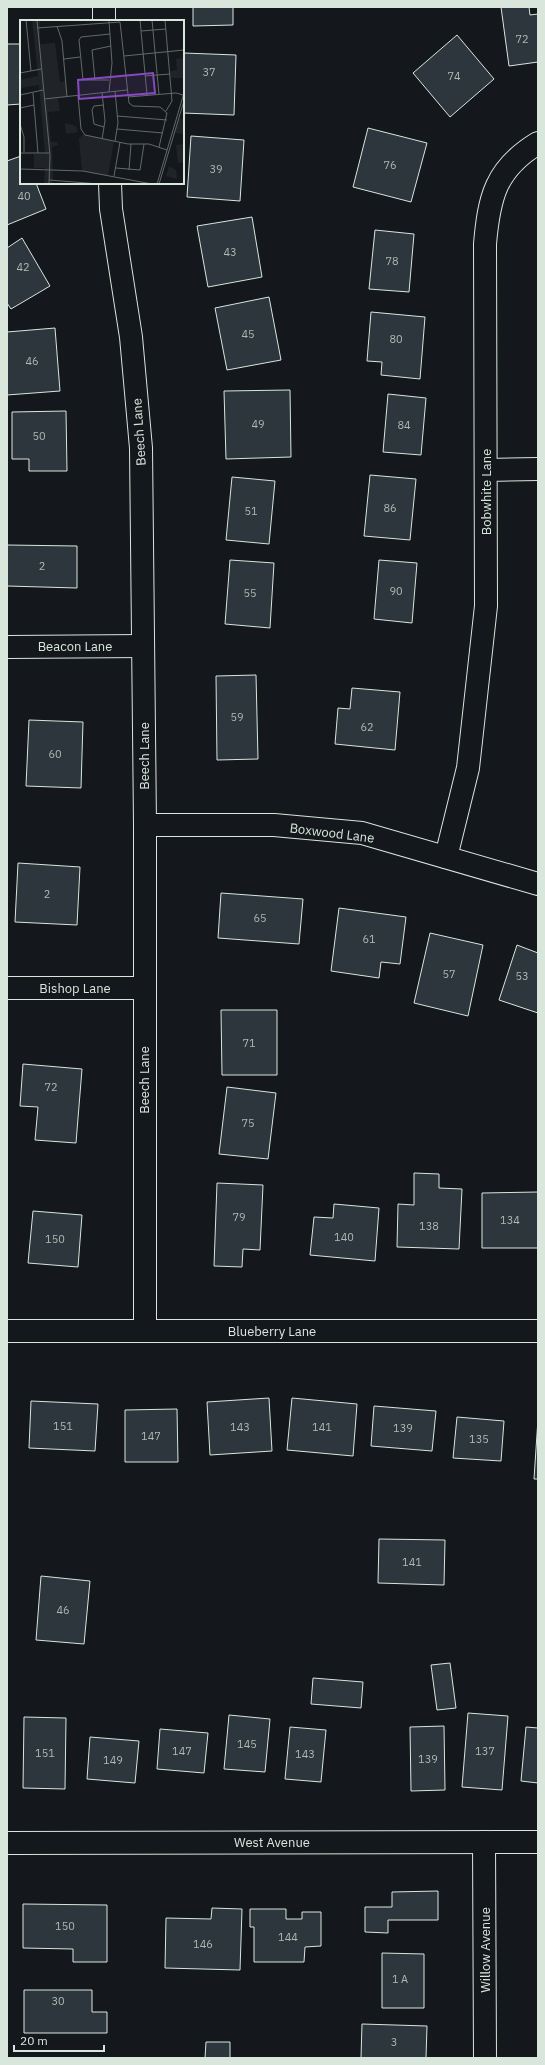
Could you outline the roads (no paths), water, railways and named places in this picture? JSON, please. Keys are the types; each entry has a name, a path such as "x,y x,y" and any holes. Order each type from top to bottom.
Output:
{"street":[{"path":"104,7 104,20"},
{"name":"Bobwhite Lane","path":"446,857 468,768 478,693 486,606 485,244 488,211 494,190 507,169 527,150 538,143"},
{"name":"Beech Lane","path":"110,184 111,209 131,337 141,448 144,825 143,988 145,1330"},
{"path":"486,470 538,469"},
{"name":"Beacon Lane","path":"7,647 143,646"},
{"name":"Boxwood Lane","path":"144,825 274,825 362,834 538,884"},
{"name":"Bishop Lane","path":"7,988 143,988"},
{"name":"Blueberry Lane","path":"7,1331 538,1331"},
{"name":"Willow Avenue","path":"484,1842 485,2058"},
{"name":"West Avenue","path":"7,1843 538,1842"}]}
